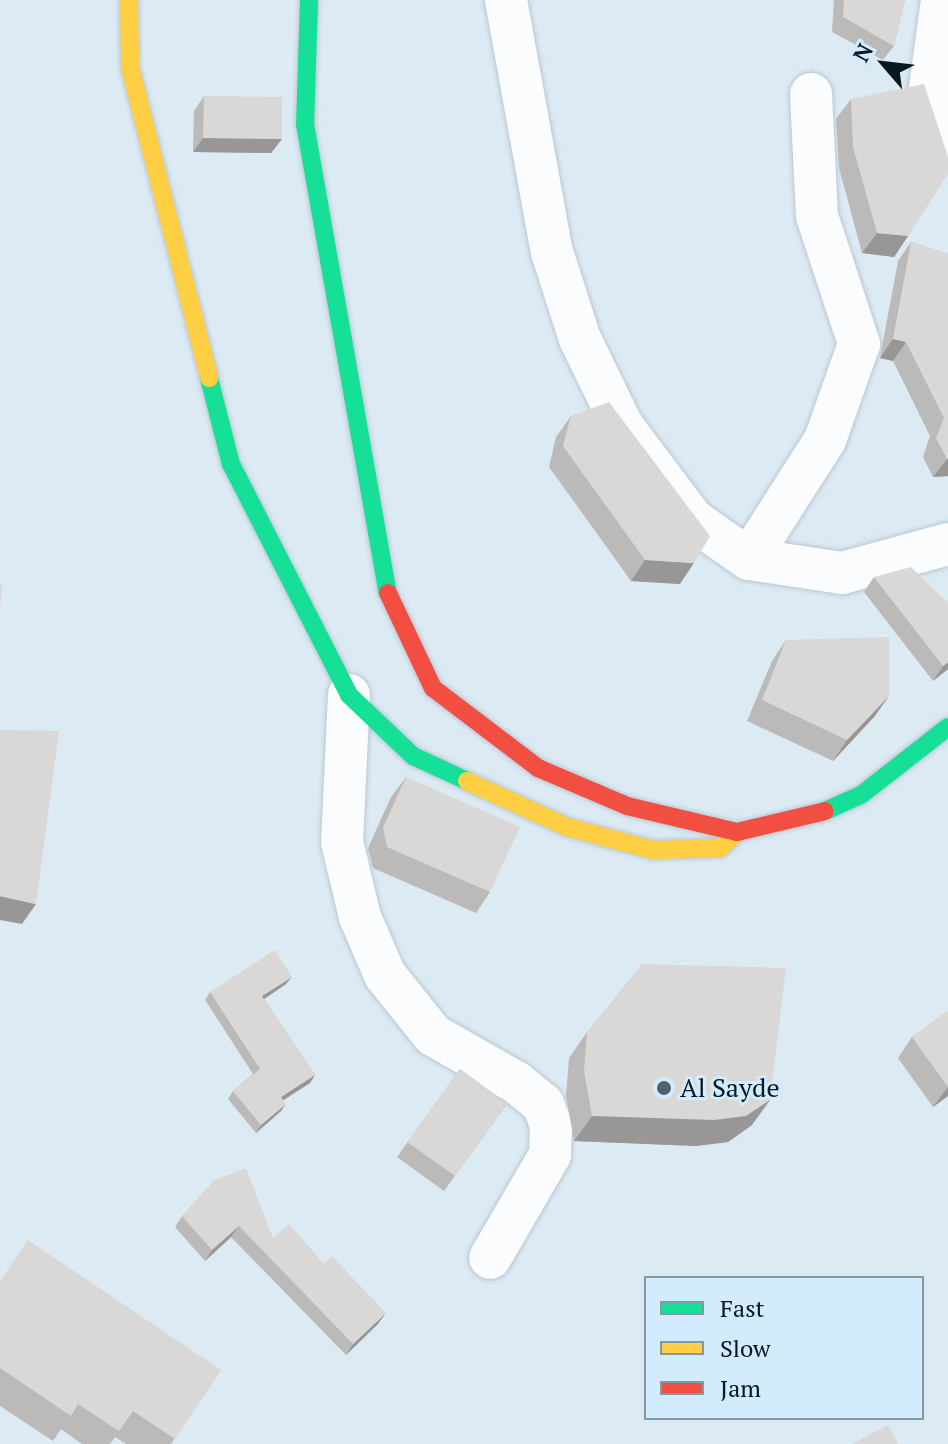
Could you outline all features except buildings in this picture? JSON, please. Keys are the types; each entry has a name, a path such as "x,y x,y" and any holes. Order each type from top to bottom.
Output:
{"main road":[{"path":"129,0 130,67 231,464 349,695 413,756 567,827 653,850 720,848 737,832"},
{"path":"309,0 307,139 377,560 399,626 433,688 538,768 627,806 737,832 813,817 861,795 948,727"}],"street":[{"path":"506,0 552,252 580,339 623,427 693,520 749,559 842,573 948,544"},
{"path":"942,0 930,88 948,150"},
{"path":"749,559 825,440 859,344 817,216 811,94"},
{"path":"349,695 342,842 360,917 385,975 433,1035 517,1083 543,1104 551,1125 550,1155 490,1258"}],"traffic: fast":[{"path":"309,0 305,124 388,593"},
{"path":"209,378 231,464 349,695 413,756 467,781"},
{"path":"825,811 861,795 948,727"}],"traffic: slow":[{"path":"129,0 130,67 209,378"},
{"path":"467,781 567,827 653,850 720,848 736,833"}],"traffic: jam":[{"path":"388,593 433,688 538,768 627,806 737,832 825,811"}],"place":[{"name":"Al Sayde","path":"664,1088"}]}
